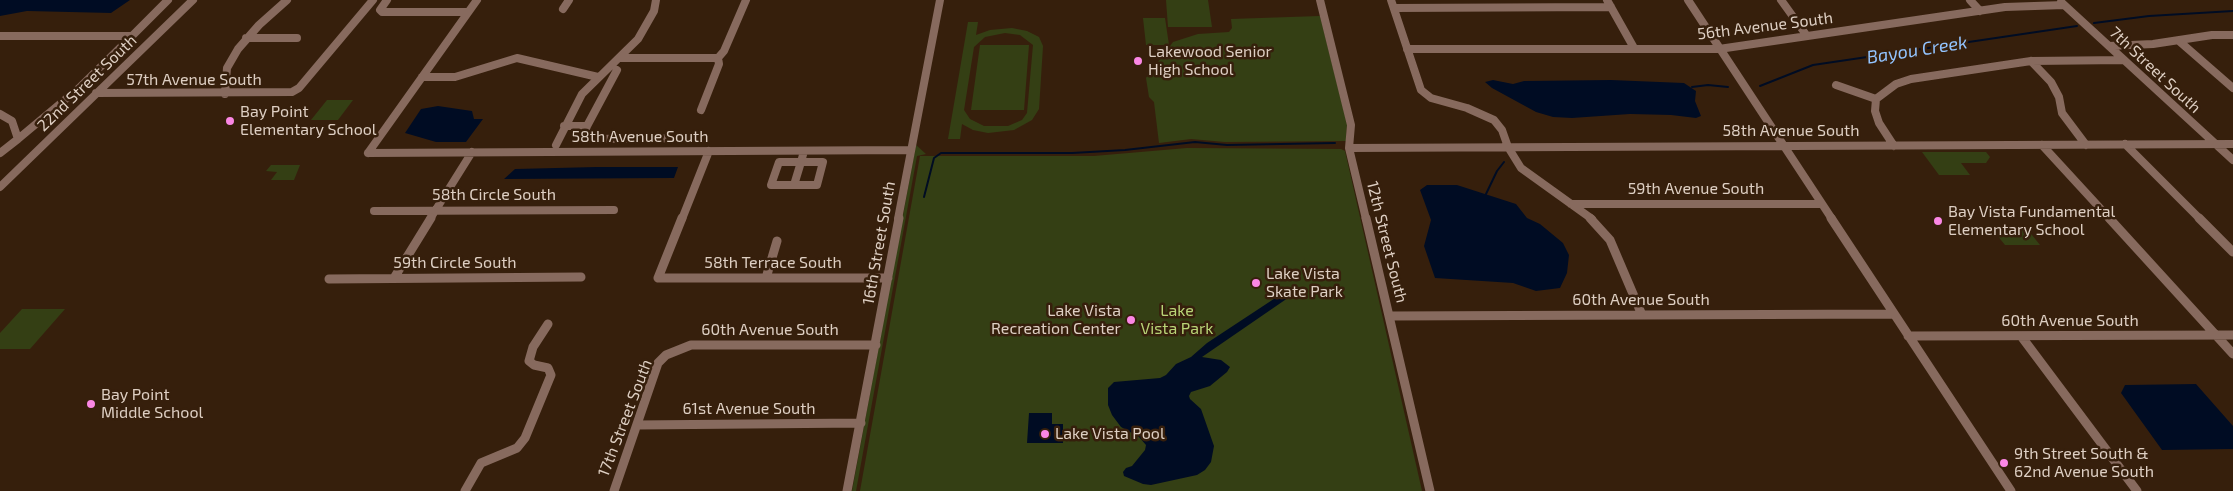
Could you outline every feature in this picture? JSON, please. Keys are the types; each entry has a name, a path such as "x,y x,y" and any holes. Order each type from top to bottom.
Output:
{"street":[{"path":"0,153 79,88 168,0"},
{"name":"22nd Street South","path":"0,187 193,0"},
{"path":"225,94 227,68 238,49 246,38 287,0"},
{"name":"57th Avenue South","path":"96,93 225,94 292,92 298,88 373,0"},
{"path":"387,0 380,10 382,12 468,12"},
{"path":"368,153 477,0"},
{"path":"563,8 569,0"},
{"path":"556,145 564,126 582,94 638,39 654,11 656,0"},
{"path":"620,58 718,58 724,51 746,0"},
{"name":"16th Street South","path":"847,491 940,0"},
{"name":"12th Street South","path":"1320,0 1351,125 1349,148 1430,491"},
{"path":"1607,0 1634,48"},
{"path":"1688,0 1820,204 2011,491"},
{"path":"1781,0 1807,36"},
{"path":"1970,0 1980,11"},
{"name":"56th Avenue South","path":"1407,49 1719,49 2005,7 2061,2"},
{"name":"7th Street South","path":"2061,2 2233,160"},
{"path":"1611,8 1392,4 1421,90 1432,98 1466,108 1494,120 1502,130 1508,147 1520,168 1592,219 1610,240 1642,315"},
{"path":"2109,46 2179,41 2212,35 2233,35"},
{"path":"0,36 132,36"},
{"path":"246,38 297,38"},
{"path":"2179,41 2233,88"},
{"path":"422,77 455,77 517,58 598,77"},
{"path":"702,110 719,64 718,58"},
{"path":"1894,146 1878,123 1875,111 1876,99 1896,84 1911,79 2031,61 2124,60"},
{"path":"2031,61 2050,82 2059,97 2062,113 2086,145"},
{"path":"617,70 587,126 584,134 586,137 590,139 694,138"},
{"path":"1836,85 1876,99"},
{"path":"0,114 12,121 18,138"},
{"path":"564,126 587,126"},
{"path":"2126,144 2233,252"},
{"name":"58th Avenue South","path":"1349,148 2233,144"},
{"path":"2042,145 2233,354"},
{"name":"58th Avenue South","path":"368,153 911,150"},
{"name":"58th Terrace South","path":"708,151 658,278 888,278"},
{"path":"794,185 804,151"},
{"path":"394,278 472,152"},
{"path":"779,162 800,162 823,162 817,185 772,185 779,162"},
{"name":"59th Avenue South","path":"1572,204 1820,204"},
{"name":"58th Circle South","path":"374,211 614,210"},
{"path":"766,278 777,241"},
{"name":"59th Circle South","path":"329,278 581,277"},
{"name":"60th Avenue South","path":"1390,316 1893,314"},
{"path":"465,491 480,463 517,448 524,438 551,375 548,368 534,365 529,361 532,347 548,324"},
{"name":"60th Avenue South","path":"1908,336 2233,335"},
{"path":"2021,336 2137,491"},
{"name":"60th Avenue South","path":"666,355 691,345 876,345"},
{"name":"17th Street South","path":"614,491 658,363 666,355"},
{"name":"61st Avenue South","path":"637,425 861,423"}],"green space":[{"path":"1166,0 1208,0 1212,27 1168,27"},
{"path":"1320,16 1347,124 1346,141 1225,142 1191,139 1159,143 1154,102 1149,97 1146,78 1173,42 1198,34 1229,32 1232,28 1231,19"},
{"path":"1143,18 1165,18 1169,45 1146,45"},
{"path":"968,22 978,22 976,35 990,30 1012,28 1027,31 1039,37 1043,46 1039,109 1032,120 1014,130 988,133 973,130 962,124 960,139 948,139","holes":["1005,33 1020,35 1033,45 1027,113 1022,120 1008,126 984,126 970,119 964,110 974,47 985,37"]},
{"path":"980,45 1029,45 1024,110 971,110"},
{"path":"327,100 353,100 338,120 311,120"},
{"path":"916,145 926,154 917,156 856,491 852,491"},
{"name":"Lake Vista Park","path":"1187,148 1341,149 1345,151 1422,491 860,491 920,156 1094,156"},
{"path":"1922,152 1986,152 1990,157 1986,163 1961,163 1970,175 1939,175"},
{"path":"271,165 300,165 294,180 271,180 277,172 266,171"},
{"path":"1989,225 2024,225 2040,245 2005,245"},
{"path":"22,309 65,309 30,349 0,349 0,333"}],"water":[{"path":"0,0 130,0 111,13 27,11 0,16"},
{"path":"1493,80 1513,84 1524,81 1611,80 1684,83 1696,91 1695,101 1701,116 1696,118 1630,114 1572,118 1553,117 1536,112 1492,88 1485,82"},
{"path":"438,106 472,111 474,119 483,119 466,142 436,142 405,133 421,109"},
{"path":"678,167 674,178 504,179 515,169"},
{"path":"1427,185 1457,185 1516,204 1527,218 1540,224 1563,243 1569,255 1567,273 1560,288 1536,291 1513,283 1435,278 1424,246 1431,220 1420,190"},
{"path":"1292,287 1298,291 1202,357 1221,360 1230,367 1227,372 1210,386 1191,392 1189,396 1201,409 1214,446 1211,462 1205,470 1197,475 1151,485 1143,484 1124,476 1123,472 1126,468 1132,466 1145,450 1146,445 1139,437 1121,427 1112,415 1108,405 1108,388 1114,382 1160,378 1166,375 1176,364 1191,357 1207,343"},
{"path":"2196,384 2233,426 2233,449 2162,450 2121,393 2125,385"},
{"name":"Lake Vista Pool","path":"1029,413 1052,413 1052,424 1063,424 1063,443 1027,443"}],"waterway":[{"name":"Bayou Creek","path":"2094,23 2149,16 2233,11"},
{"name":"Bayou Creek","path":"1760,86 1813,65 2077,26"},
{"name":"Bayou Creek","path":"1692,87 1708,85 1728,87"},
{"path":"924,197 934,158 941,153 1072,153 1125,150 1195,142 1227,145 1335,143"},
{"name":"Bayou Creek","path":"1486,194 1497,171 1504,162"}],"place":[{"name":"Lakewood Senior High School","path":"1138,61"},
{"name":"Bay Point Elementary School","path":"230,121"},
{"name":"Bay Vista Fundamental Elementary School","path":"1938,221"},
{"name":"Lake Vista Skate Park","path":"1256,283"},
{"name":"Lake Vista Recreation Center","path":"1131,320"},
{"name":"Bay Point Middle School","path":"91,404"},
{"name":"Lake Vista Pool","path":"1045,434"},
{"name":"9th Street South & 62nd Avenue South","path":"2004,463"}]}
